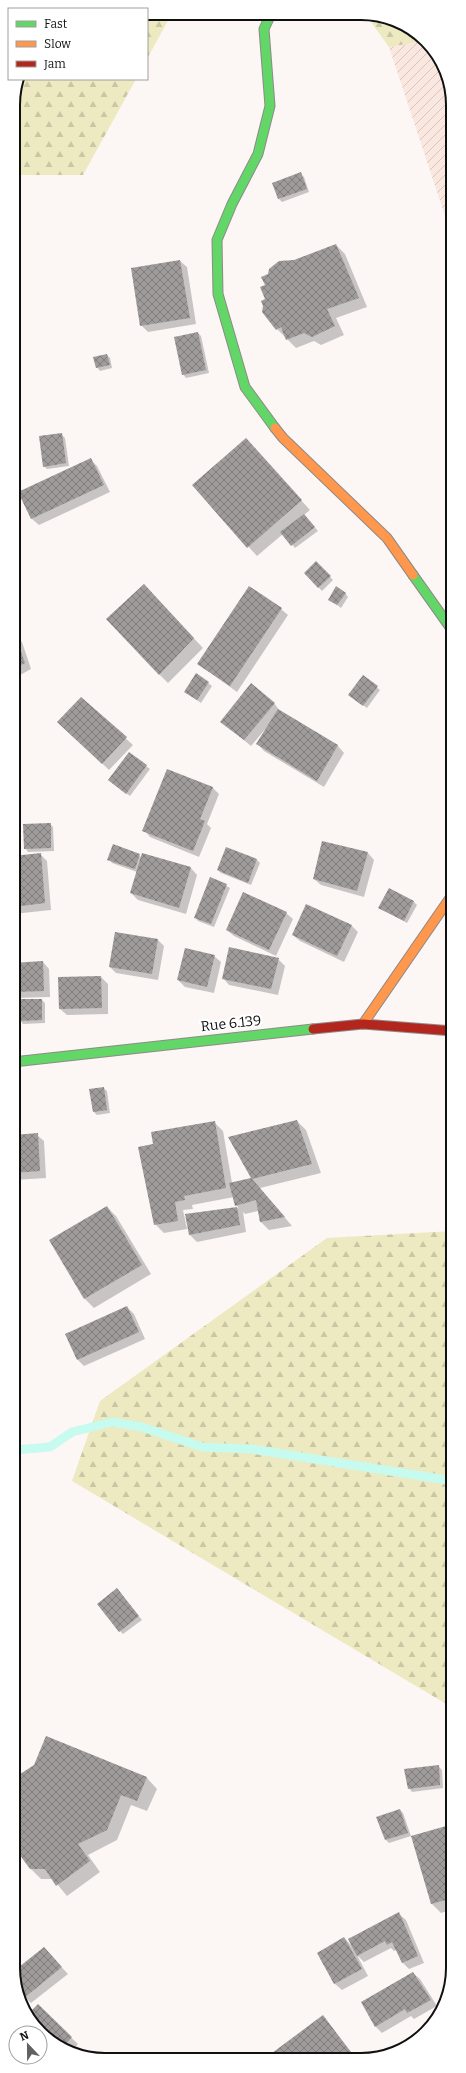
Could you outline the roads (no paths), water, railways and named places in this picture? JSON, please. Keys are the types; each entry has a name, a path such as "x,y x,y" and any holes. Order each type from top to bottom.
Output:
{"street":[{"path":"268,20 264,29 270,106 258,154 232,204 217,240 218,294 245,387 283,438 387,538 446,622"},
{"path":"362,1024 446,904"},
{"name":"Rue 6.139","path":"20,1061 362,1024 446,1031"}],"waterway":[{"path":"20,1450 50,1447 72,1432 112,1422 142,1427 202,1447 252,1449 446,1480"}]}
